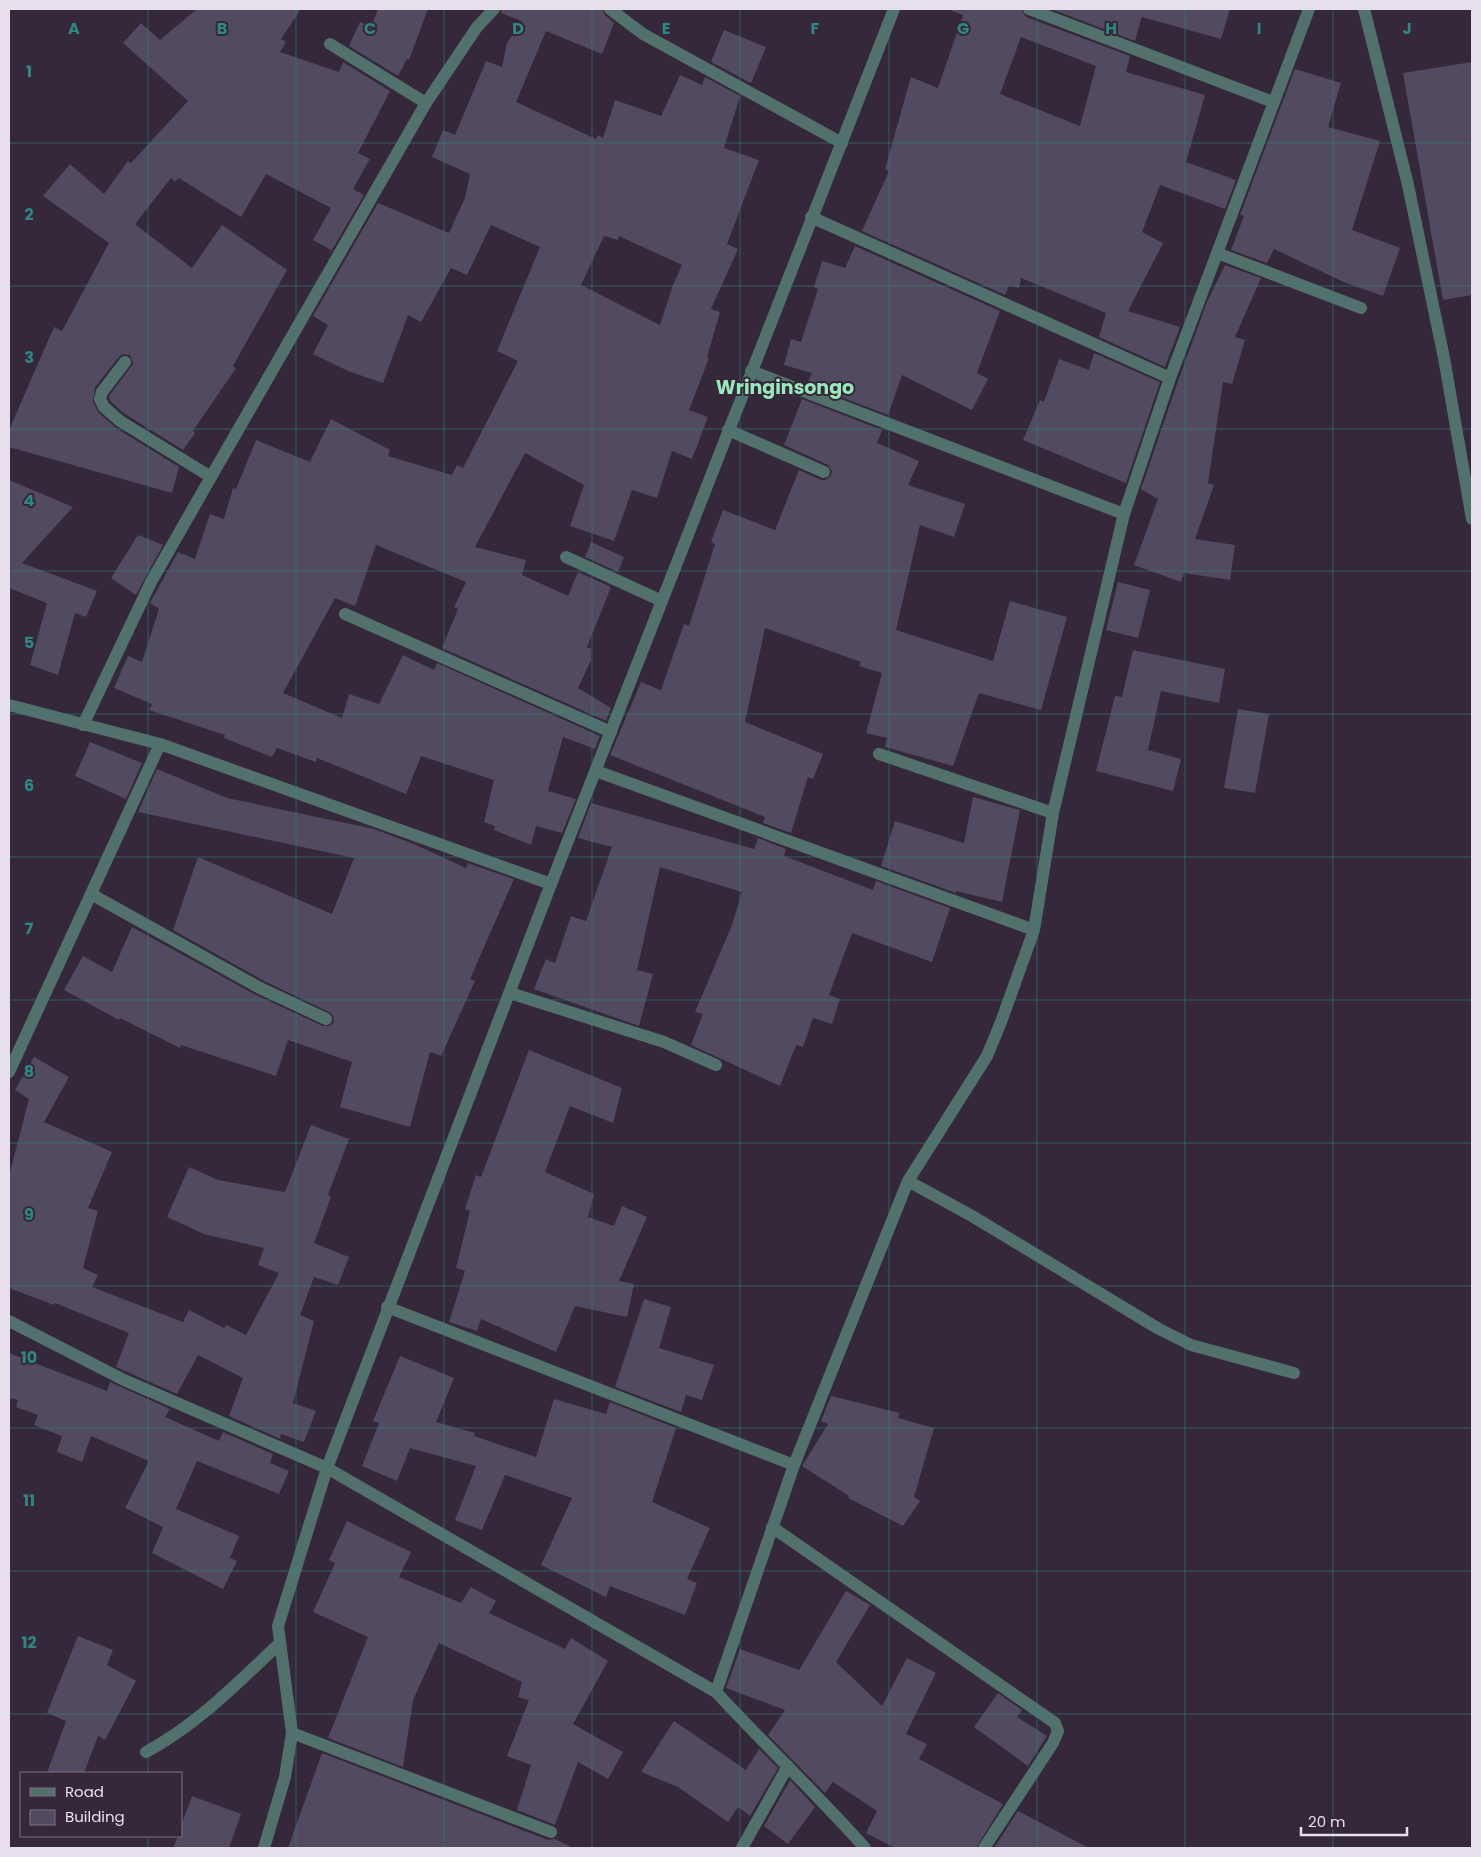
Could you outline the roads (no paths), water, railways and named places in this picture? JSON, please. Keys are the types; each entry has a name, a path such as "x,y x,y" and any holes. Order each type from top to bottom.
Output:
{"street":[{"path":"83,725 151,582 210,477 426,103 477,27 494,9"},
{"path":"610,9 643,34 842,143"},
{"path":"264,1848 285,1777 292,1733 279,1644 279,1618 327,1468 387,1307 551,884 894,9"},
{"path":"1029,9 1267,100"},
{"path":"716,1692 794,1465 908,1181 987,1056 1002,1022 1034,930 1053,813 1124,514 1164,375 1217,253 1267,100 1309,9"},
{"path":"1364,9 1408,186 1444,358 1472,519"},
{"path":"330,44 426,103"},
{"path":"811,217 1164,375"},
{"path":"1217,253 1361,308"},
{"path":"125,362 102,392 100,399 104,407 120,421 210,477"},
{"path":"751,371 1124,514"},
{"path":"728,430 824,472"},
{"path":"566,557 662,601"},
{"path":"345,614 611,732"},
{"path":"9,705 83,725 116,731 160,744 551,884"},
{"path":"9,1072 160,744"},
{"path":"879,754 1053,813"},
{"path":"596,771 1034,930"},
{"path":"91,894 260,988 326,1019"},
{"path":"510,993 664,1042 716,1065"},
{"path":"908,1181 972,1216 1159,1329 1192,1345 1294,1373"},
{"path":"387,1307 794,1465"},
{"path":"9,1321 124,1380 327,1468 716,1692 811,1788 864,1848"},
{"path":"772,1527 1055,1723 1058,1731 1054,1743 984,1848"},
{"path":"146,1752 175,1736 202,1715 279,1644"},
{"path":"292,1733 551,1832"},
{"path":"742,1848 788,1766"}],"district":[{"name":"Wringinsongo","path":"785,387"}]}
